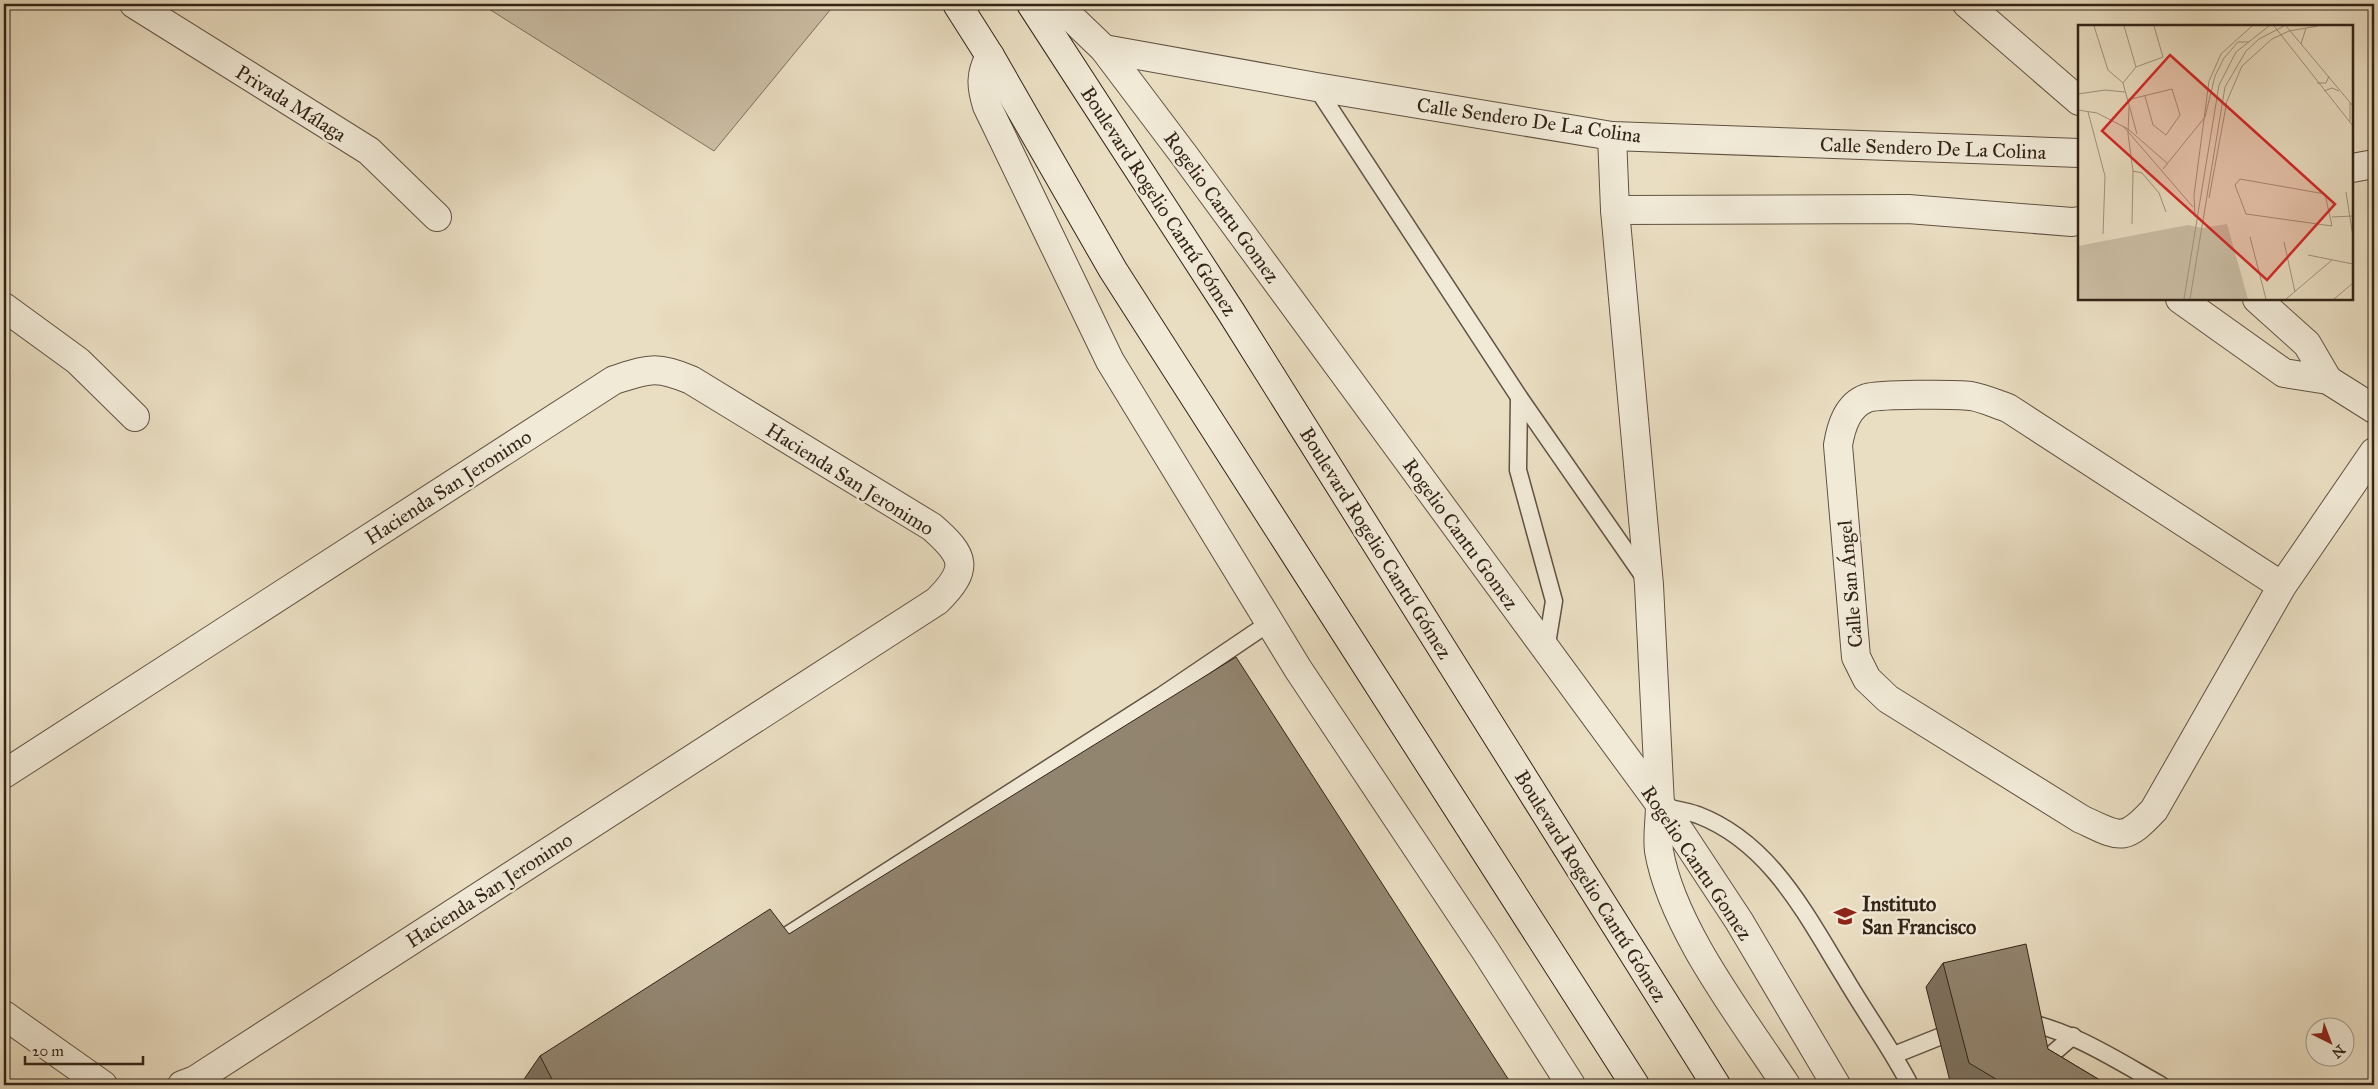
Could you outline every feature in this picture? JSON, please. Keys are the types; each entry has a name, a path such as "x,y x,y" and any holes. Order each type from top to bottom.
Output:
{"street":[{"name":"Privada Málaga","path":"134,4 369,151 437,217"},
{"path":"957,4 990,56 1113,270 1635,1085"},
{"name":"Boulevard Rogelio Cantú Gómez","path":"1031,4 1231,312 1716,1085"},
{"name":"Rogelio Cantu Gomez","path":"1057,4 1104,49 1184,154 1660,805 1739,921 1836,1085"},
{"path":"1967,4 2078,100"},
{"name":"Calle Sendero De La Colina","path":"1104,49 1316,87 1612,136 2078,154"},
{"path":"990,56 983,69 982,88 987,106 1110,361 1269,623 1485,950 1571,1085"},
{"path":"1612,136 1615,210 1649,585 1660,805 1659,850 1669,892 1708,966 1786,1085"},
{"path":"2353,168 2374,164"},
{"path":"1615,210 1908,210 2077,223"},
{"path":"2181,300 2284,373 2328,380 2374,409"},
{"path":"2259,300 2307,344 2328,380"},
{"path":"4,307 78,361 135,417"},
{"name":"Hacienda San Jeronimo","path":"4,774 614,380 642,371 667,370 691,380 932,527 954,546 960,564 952,585 937,601 220,1064 182,1085"},
{"name":"Calle San Ángel","path":"2282,586 2008,408 1971,396 1884,396 1866,398 1851,410 1841,426 1838,445 1856,657 1867,679 1896,704 2081,819 2115,835 2136,830 2154,810 2282,586 2374,452"},
{"path":"4,1015 103,1085"}],"lane":[{"path":"1316,87 1520,397 1649,585"},
{"path":"1520,397 1518,470 1554,601 1546,650"},
{"path":"759,953 1161,696 1269,623"},
{"path":"1660,805 1697,815 1733,833 1767,861 1792,893 1894,1055 1910,1085"},
{"path":"2020,1020 2048,1026 2073,1036 2162,1085"},
{"path":"2031,1073 2073,1036"},
{"path":"1894,1055 1939,1037"}],"shaded area":[{"path":"481,4 835,4 714,151"}],"building":[{"path":"1236,657 1512,1085 555,1085 540,1056 770,909 789,934"},
{"path":"2026,944 2048,1049 2108,1085 2006,1085 1969,1063 1943,963"}],"place":[{"name":"Instituto San Francisco","path":"1845,916"}]}
